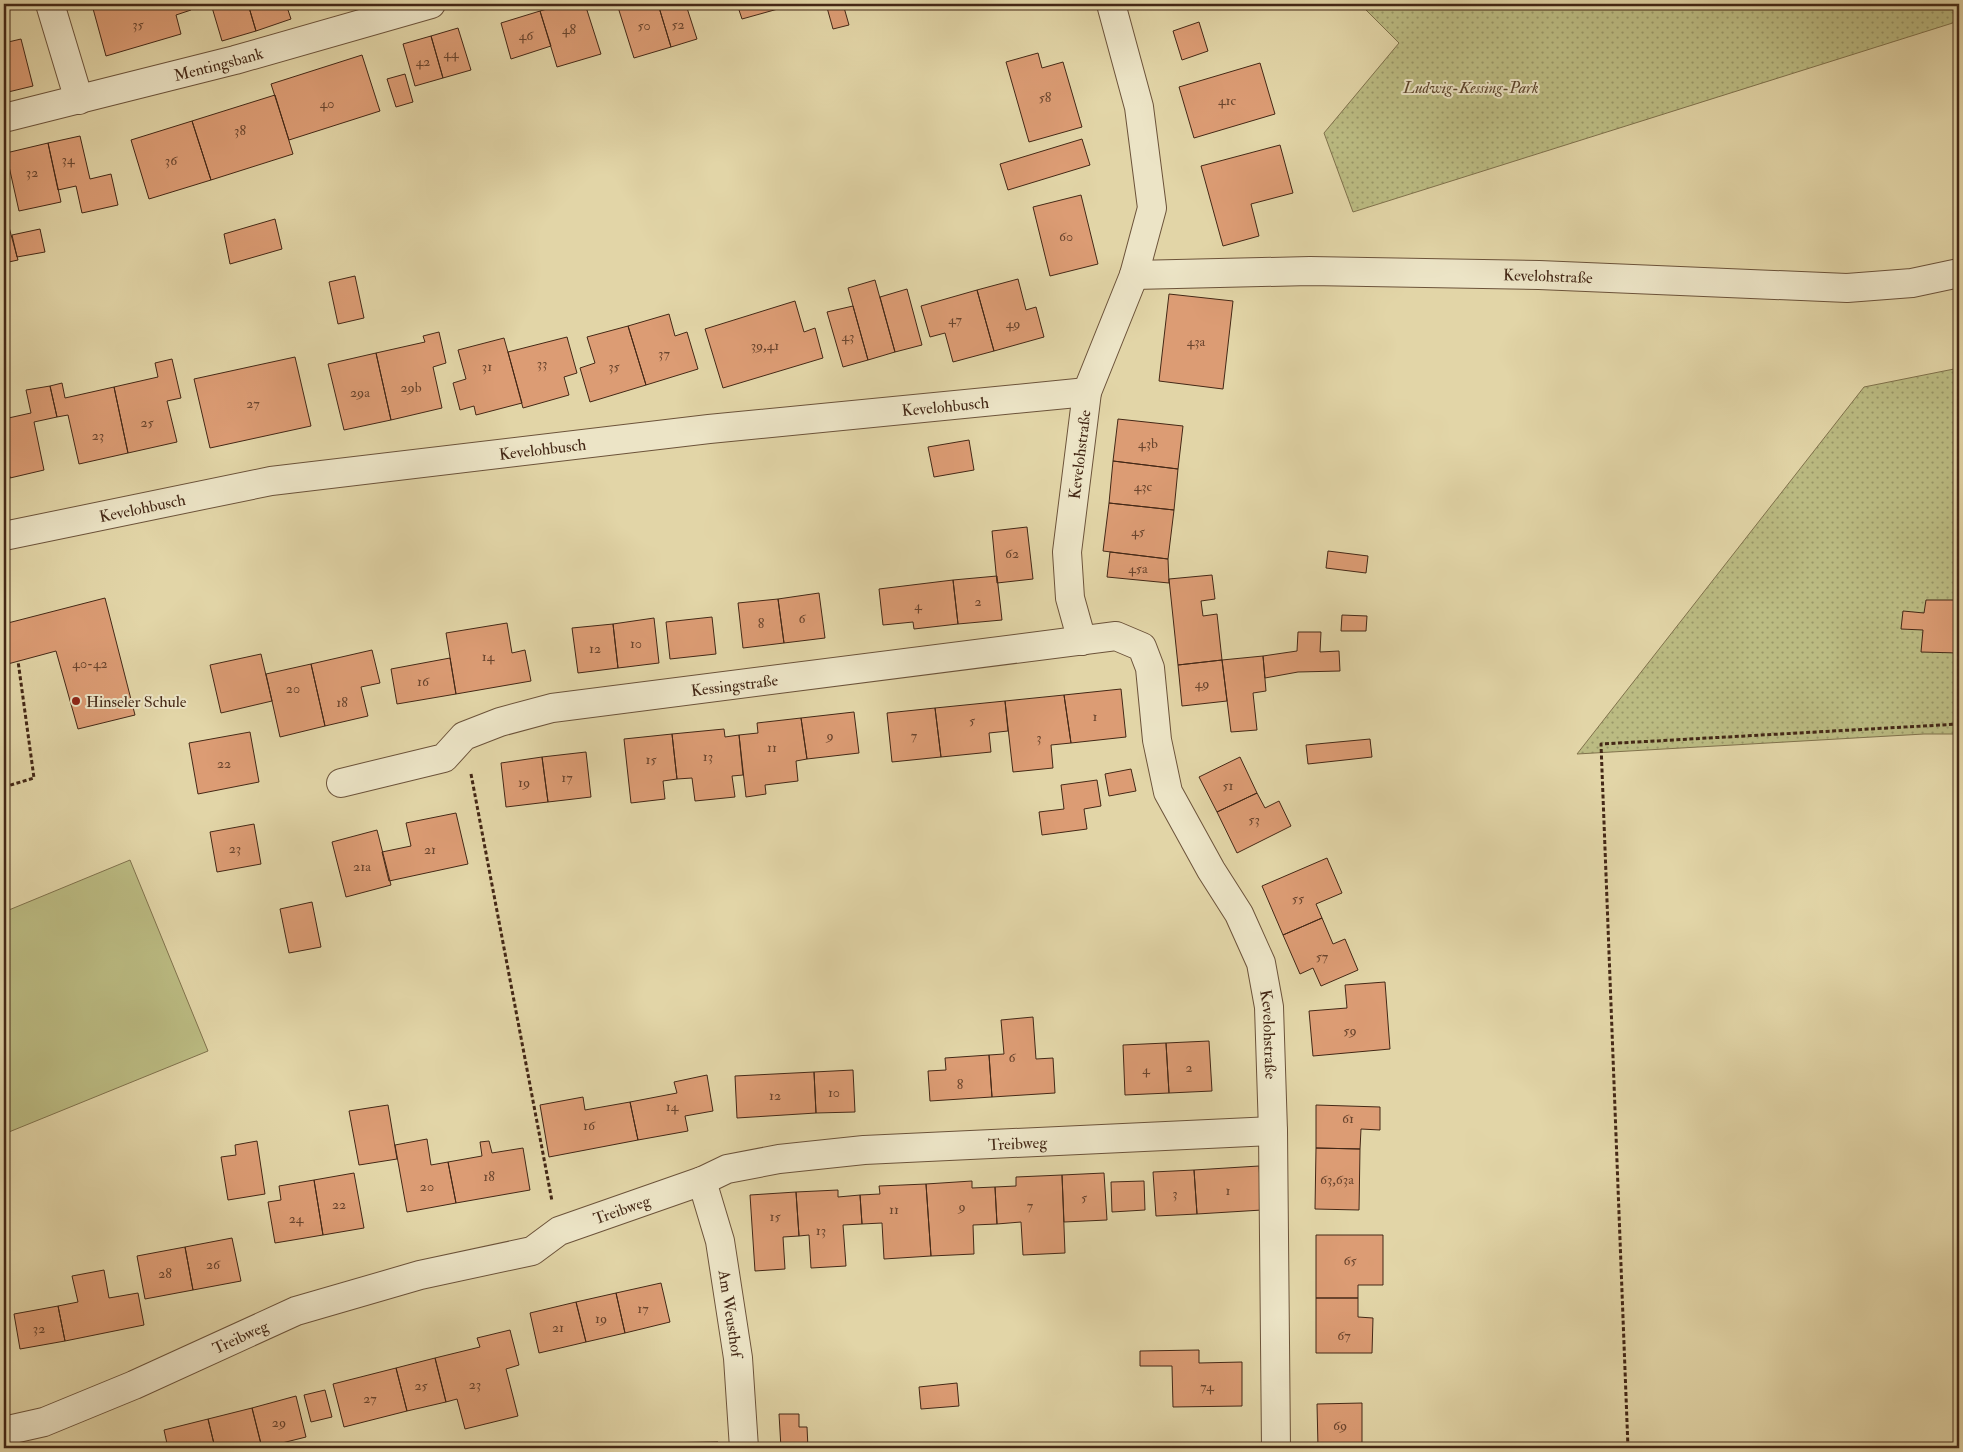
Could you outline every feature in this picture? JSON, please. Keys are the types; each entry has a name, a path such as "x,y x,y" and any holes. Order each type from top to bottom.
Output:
{"street":[{"path":"50,4 79,100"},
{"name":"Mentingsbank","path":"4,118 235,60 431,4"},
{"name":"Kevelohstraße","path":"1082,641 1070,598 1066,552 1087,392 1134,275 1152,208 1139,107 1110,4"},
{"name":"Kevelohstraße","path":"1134,275 1310,271 1510,275 1847,288 1912,283 1959,273"},
{"name":"Kevelohbusch","path":"4,536 271,480 709,429 1087,392"},
{"name":"Kessingstraße","path":"341,782 444,758 464,736 500,722 552,708 1116,636 1142,647"},
{"name":"Kevelohstraße","path":"1142,647 1150,668 1157,740 1168,792 1211,870 1239,914 1261,963 1269,1007 1273,1131 1276,1448"},
{"name":"Treibweg","path":"4,1431 44,1422 134,1385 296,1311 420,1275 532,1251 559,1230 702,1181 727,1169 770,1160 864,1150 1273,1131"},
{"name":"Am Weusthof","path":"702,1181 720,1242 738,1358 744,1448"}],"path":[{"path":"4,787 34,778 18,661"},
{"path":"1628,1448 1601,744 1959,724"},
{"path":"464,736 545,1168 559,1230"}],"green space":[{"name":"Ludwig-Kessing-Park","path":"1360,4 1959,4 1959,21 1353,212 1324,133 1399,43"},
{"path":"1959,368 1959,734 1924,734 1577,754 1864,387"},
{"path":"130,860 208,1051 4,1134 4,912"}],"building":[{"path":"189,4 191,10 176,15 181,34 106,56 92,5"},
{"path":"211,4 248,4 256,31 222,41"},
{"path":"248,4 286,4 291,19 256,31"},
{"path":"564,4 585,4 601,54 557,67 540,11"},
{"path":"617,4 658,4 671,47 634,58"},
{"path":"658,4 702,4 687,8 697,39 671,47"},
{"path":"737,4 784,4 785,7 742,19"},
{"path":"826,4 843,4 849,25 833,29"},
{"path":"540,11 551,46 511,59 501,23"},
{"path":"1199,22 1208,51 1182,60 1173,31"},
{"path":"458,28 471,70 443,78 431,36"},
{"path":"431,36 443,78 415,86 403,44"},
{"path":"21,39 33,86 4,93 4,43"},
{"path":"1038,53 1042,68 1063,62 1082,127 1029,142 1006,62"},
{"path":"362,55 380,111 289,140 271,84"},
{"path":"1260,63 1275,114 1194,138 1179,87"},
{"path":"405,74 413,102 396,107 387,79"},
{"path":"275,95 293,154 211,180 192,121"},
{"path":"192,121 211,180 149,199 131,140"},
{"path":"80,136 90,179 111,174 118,205 82,213 76,186 58,190 48,143"},
{"path":"1082,139 1090,165 1008,190 1000,164"},
{"path":"48,143 61,202 19,211 6,153"},
{"path":"1280,145 1293,193 1251,204 1259,236 1223,246 1201,166"},
{"path":"1081,195 1098,264 1050,276 1033,207"},
{"path":"4,209 18,260 4,263"},
{"path":"275,219 282,249 230,264 224,234"},
{"path":"40,229 45,252 17,257 12,235"},
{"path":"355,276 364,318 338,324 329,282"},
{"path":"1018,279 1026,310 1036,307 1044,337 994,351 977,290"},
{"path":"875,280 895,352 868,360 848,288"},
{"path":"907,289 922,345 895,352 880,297"},
{"path":"977,290 994,351 953,362 945,333 930,337 921,306"},
{"path":"1169,294 1233,301 1223,389 1159,381"},
{"path":"795,301 804,332 815,328 823,358 723,388 705,329"},
{"path":"853,306 868,360 843,367 827,312"},
{"path":"669,314 675,336 687,332 698,369 646,385 628,326"},
{"path":"628,326 646,385 590,402 580,368 595,363 587,337"},
{"path":"439,332 446,363 433,367 442,408 391,420 376,353 425,342 423,336"},
{"path":"567,337 577,373 564,377 569,395 523,408 508,352"},
{"path":"504,338 522,403 476,415 474,406 460,410 453,383 466,379 458,350"},
{"path":"376,353 391,420 344,430 328,364"},
{"path":"295,357 311,426 210,448 194,379"},
{"path":"172,359 181,398 167,401 177,442 128,453 114,387 158,377 155,363"},
{"path":"62,383 65,398 114,387 128,453 79,464 68,415 57,417 50,386"},
{"path":"50,386 57,417 34,422 44,470 10,478 4,448 4,419 31,413 26,390"},
{"path":"1118,419 1183,426 1178,469 1113,461"},
{"path":"969,440 974,470 934,477 928,447"},
{"path":"4,448 10,478 4,479"},
{"path":"1113,461 1178,469 1174,510 1109,503"},
{"path":"1109,503 1174,510 1168,559 1103,551"},
{"path":"1027,527 1033,579 997,583 992,531"},
{"path":"1328,551 1368,556 1366,573 1326,568"},
{"path":"1110,552 1168,559 1169,583 1107,577"},
{"path":"1212,575 1215,599 1201,601 1203,616 1217,614 1222,660 1178,665 1169,579"},
{"path":"997,576 1002,620 958,624 953,580"},
{"path":"953,580 958,624 914,629 913,622 883,625 879,589"},
{"path":"819,593 825,638 784,643 778,599"},
{"path":"105,598 135,715 78,729 56,651 4,665 4,624"},
{"path":"778,599 784,643 743,648 738,603"},
{"path":"1926,600 1959,600 1959,653 1921,652 1923,630 1901,629 1903,611 1924,613"},
{"path":"1342,615 1367,616 1366,631 1341,631"},
{"path":"712,617 716,654 670,659 666,622"},
{"path":"654,618 659,663 618,668 613,624"},
{"path":"507,623 512,653 525,650 531,681 456,694 446,633"},
{"path":"613,624 618,668 578,673 572,628"},
{"path":"1298,632 1321,632 1320,652 1339,651 1340,671 1298,672 1265,678 1263,656 1297,651"},
{"path":"372,650 380,683 361,687 368,716 325,726 311,664"},
{"path":"261,654 272,701 221,713 210,665"},
{"path":"1263,656 1266,691 1253,693 1257,730 1231,732 1222,660"},
{"path":"450,658 456,694 397,704 391,669"},
{"path":"1222,660 1227,701 1182,706 1178,665"},
{"path":"311,664 325,726 280,737 266,674"},
{"path":"1121,689 1126,737 1071,743 1064,695"},
{"path":"1064,695 1071,743 1051,745 1053,768 1013,772 1005,701"},
{"path":"1005,701 1008,731 989,733 991,752 941,757 935,708"},
{"path":"935,708 941,757 892,762 887,713"},
{"path":"854,712 859,753 807,759 801,718"},
{"path":"801,718 807,759 796,761 798,781 765,785 766,794 746,797 739,735 758,733 757,723"},
{"path":"724,729 725,737 739,735 743,775 732,776 735,797 695,801 692,778 677,779 672,734"},
{"path":"250,732 259,782 198,794 189,743"},
{"path":"672,734 677,779 663,781 665,799 631,803 624,739"},
{"path":"1370,739 1372,757 1308,764 1306,745"},
{"path":"586,752 591,797 548,802 542,757"},
{"path":"542,757 548,802 506,807 501,763"},
{"path":"1240,757 1257,793 1217,812 1199,777"},
{"path":"1131,769 1136,791 1109,796 1105,774"},
{"path":"1097,780 1101,806 1084,809 1087,829 1042,835 1039,812 1064,809 1061,785"},
{"path":"1257,793 1265,808 1279,801 1291,826 1237,853 1217,812"},
{"path":"456,813 468,864 389,881 382,852 411,846 406,823"},
{"path":"254,824 261,864 217,872 210,832"},
{"path":"377,830 391,885 346,897 332,842"},
{"path":"1327,858 1342,893 1316,904 1322,918 1283,935 1262,886"},
{"path":"312,902 321,947 289,953 280,909"},
{"path":"1322,918 1333,944 1345,939 1358,970 1321,986 1313,968 1300,974 1283,935"},
{"path":"1385,982 1390,1049 1313,1056 1309,1011 1347,1008 1345,985"},
{"path":"1033,1017 1036,1059 1053,1058 1055,1093 992,1097 989,1055 1004,1054 1001,1020"},
{"path":"1209,1041 1212,1091 1169,1093 1166,1043"},
{"path":"1166,1043 1169,1093 1125,1095 1123,1045"},
{"path":"989,1055 992,1097 930,1101 928,1071 946,1070 945,1058"},
{"path":"853,1070 855,1112 816,1113 814,1072"},
{"path":"814,1072 816,1113 737,1118 735,1076"},
{"path":"707,1075 713,1111 685,1116 688,1131 638,1140 630,1102 677,1093 674,1082"},
{"path":"583,1097 585,1110 630,1102 638,1140 549,1157 540,1105"},
{"path":"388,1105 397,1159 359,1165 349,1111"},
{"path":"1316,1105 1380,1107 1380,1130 1361,1129 1360,1149 1316,1148"},
{"path":"427,1139 431,1165 448,1162 456,1203 407,1212 395,1145"},
{"path":"257,1141 265,1194 228,1200 221,1157 236,1155 235,1145"},
{"path":"489,1141 492,1153 523,1148 530,1190 456,1203 448,1162 482,1156 480,1142"},
{"path":"1316,1148 1360,1149 1359,1210 1315,1209"},
{"path":"1259,1166 1262,1210 1197,1214 1194,1170"},
{"path":"1194,1170 1197,1214 1156,1216 1153,1172"},
{"path":"354,1173 364,1228 323,1235 314,1180"},
{"path":"1104,1173 1107,1220 1064,1222 1062,1175"},
{"path":"1062,1175 1065,1253 1023,1255 1021,1222 997,1224 995,1187 1016,1186 1016,1177"},
{"path":"314,1180 323,1235 275,1243 268,1202 281,1200 279,1186"},
{"path":"972,1181 972,1188 995,1187 997,1224 973,1225 974,1254 931,1256 926,1184"},
{"path":"1144,1181 1145,1210 1112,1212 1111,1182"},
{"path":"926,1184 931,1256 884,1259 882,1223 862,1224 860,1195 880,1194 879,1186"},
{"path":"838,1190 838,1197 860,1195 862,1224 843,1225 846,1266 811,1268 809,1235 799,1236 796,1192"},
{"path":"796,1192 799,1236 783,1237 785,1269 755,1271 750,1195"},
{"path":"1316,1235 1383,1235 1383,1285 1358,1285 1358,1298 1316,1298"},
{"path":"232,1238 241,1281 193,1290 185,1247"},
{"path":"185,1247 193,1290 145,1299 137,1256"},
{"path":"104,1270 109,1298 138,1293 144,1325 65,1341 58,1306 78,1302 72,1276"},
{"path":"661,1283 670,1322 625,1333 616,1293"},
{"path":"616,1293 625,1333 586,1342 576,1302"},
{"path":"1316,1298 1358,1298 1358,1317 1373,1318 1372,1353 1316,1353"},
{"path":"576,1302 586,1342 539,1353 530,1313"},
{"path":"58,1306 65,1341 20,1349 14,1314"},
{"path":"510,1330 519,1365 506,1369 518,1416 465,1429 457,1399 446,1402 435,1358 480,1347 477,1338"},
{"path":"1199,1350 1199,1363 1242,1362 1242,1406 1173,1407 1172,1366 1140,1366 1140,1351"},
{"path":"435,1358 446,1402 407,1411 396,1368"},
{"path":"396,1368 407,1411 344,1427 333,1384"},
{"path":"957,1383 959,1406 921,1409 919,1387"},
{"path":"325,1390 332,1417 311,1422 304,1395"},
{"path":"296,1396 306,1437 262,1448 252,1408"},
{"path":"1362,1403 1362,1447 1318,1447 1317,1404"},
{"path":"252,1408 262,1448 215,1448 208,1419"},
{"path":"779,1414 799,1414 799,1427 807,1427 808,1448 781,1448"},
{"path":"208,1419 215,1448 168,1448 164,1430"},
{"path":"718,1442 718,1448 651,1448 651,1443"},
{"path":"1362,1447 1362,1448 1318,1448"}],"place":[{"name":"Hinseler Schule","path":"76,701"}]}
